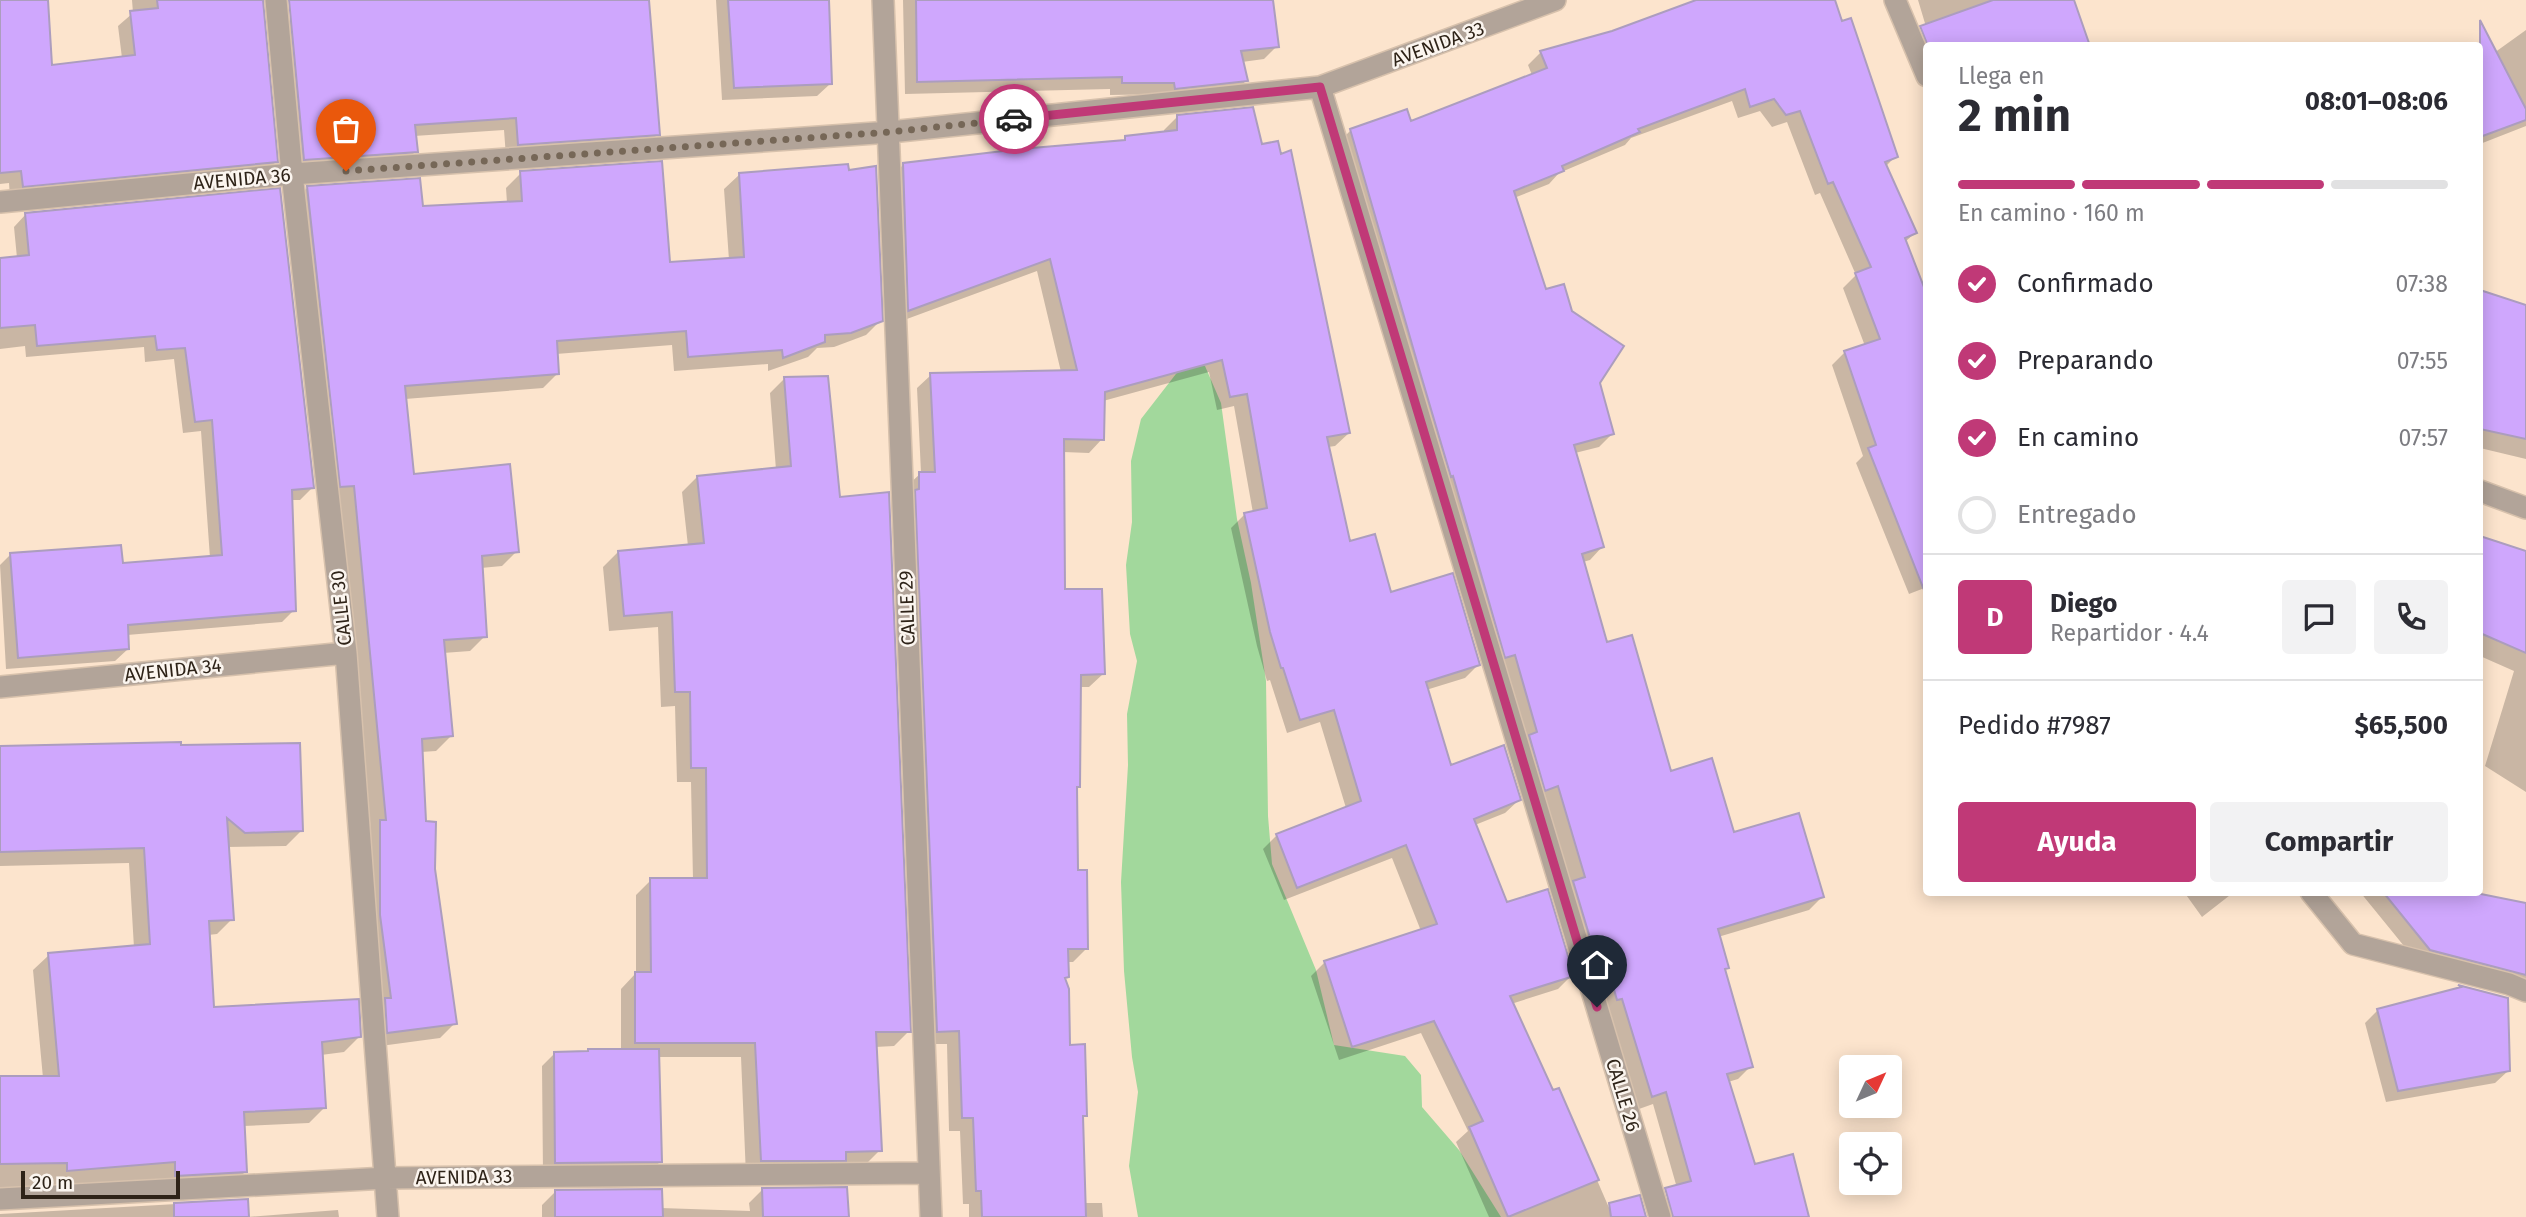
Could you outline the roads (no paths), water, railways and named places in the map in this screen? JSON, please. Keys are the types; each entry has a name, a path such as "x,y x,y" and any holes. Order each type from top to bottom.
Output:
{"street":[{"name":"CALLE 30","path":"276,0 292,174 346,653 388,1217"},
{"name":"CALLE 29","path":"884,0 931,1217"},
{"name":"AVENIDA 33","path":"1320,87 1555,0"},
{"path":"1895,0 1923,66"},
{"name":"AVENIDA 36","path":"0,202 292,174 890,132 1320,87"},
{"name":"CALLE 26","path":"1320,87 1660,1217"},
{"path":"2483,492 2526,508"},
{"name":"AVENIDA 34","path":"0,687 346,653"},
{"path":"2314,896 2353,944 2526,991"},
{"name":"AVENIDA 33","path":"0,1199 386,1178 928,1173"}]}
